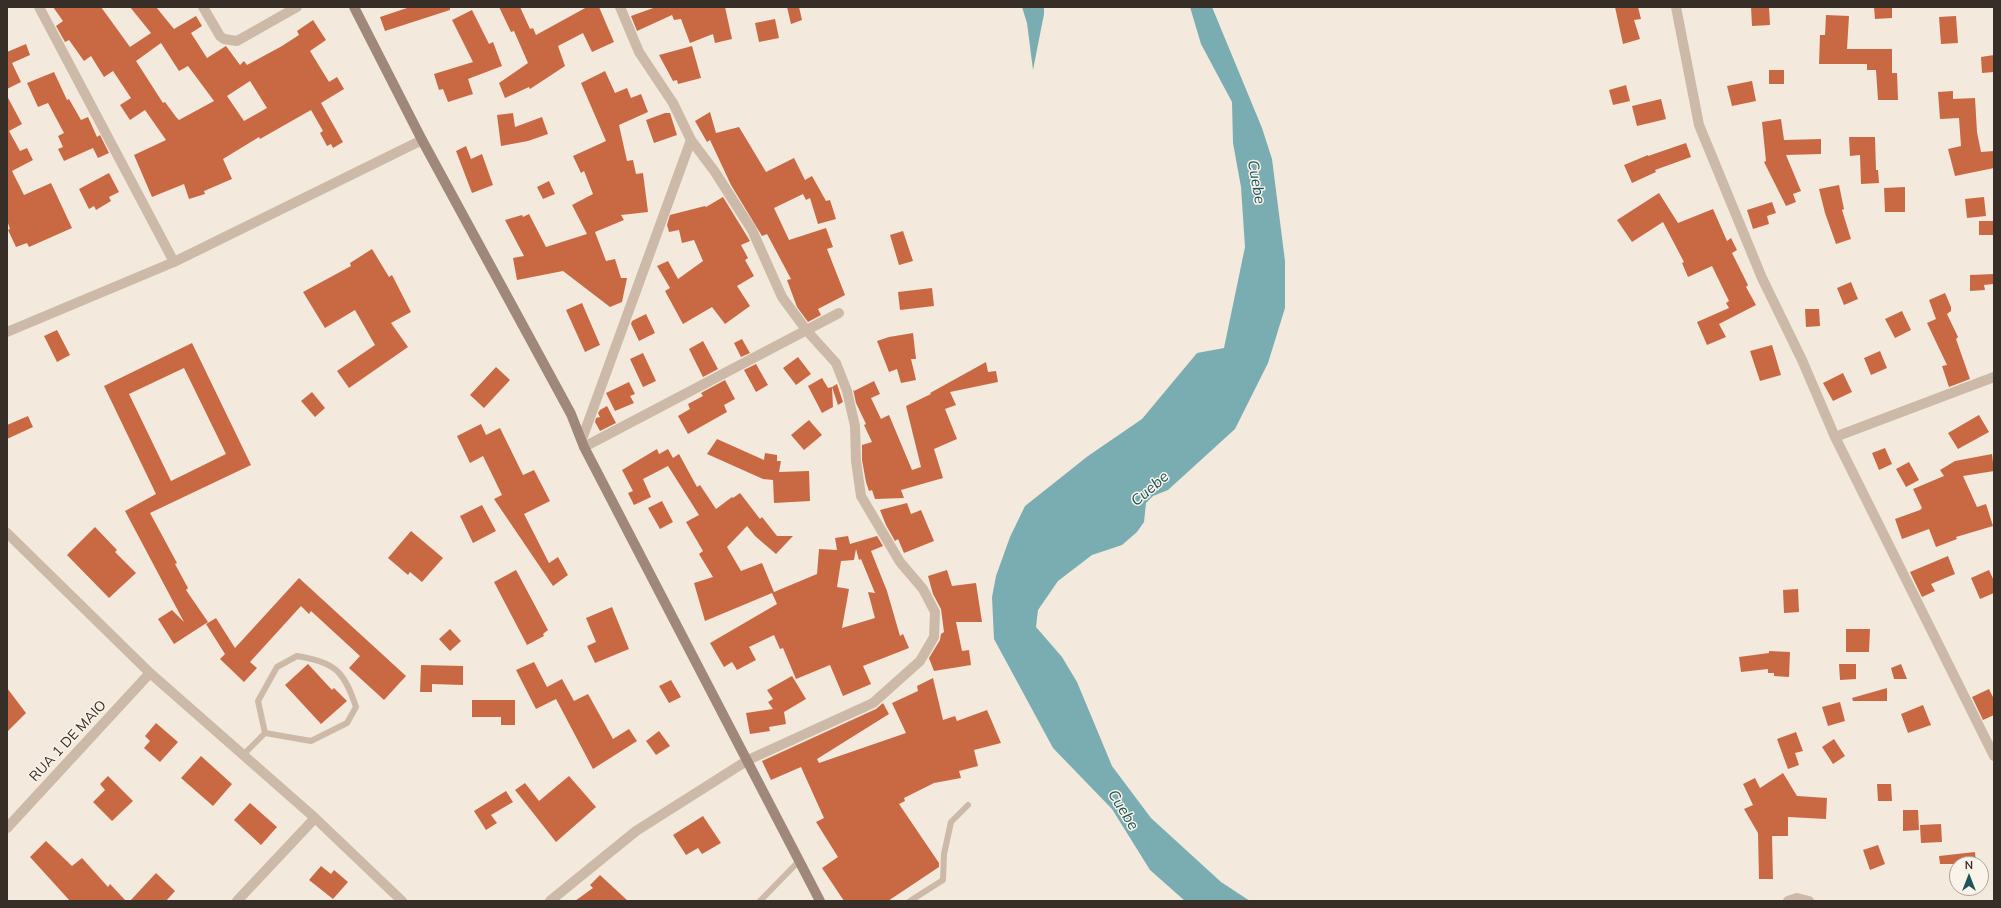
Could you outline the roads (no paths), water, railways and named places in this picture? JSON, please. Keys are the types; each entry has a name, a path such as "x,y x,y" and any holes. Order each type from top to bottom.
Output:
{"main road":[{"path":"354,7 422,140 571,414 583,443 820,901"}],"street":[{"path":"39,7 174,262"},
{"path":"203,7 220,36 224,39 237,42 297,7"},
{"path":"550,901 636,831 748,760 873,703 920,661 934,637 935,612 923,589 900,562 861,496 856,462 855,426 847,391 836,363 807,331 782,297 752,230 715,172 691,140 673,103 639,52 620,7"},
{"path":"1676,7 1699,125 1762,278 1802,360 1835,437 1994,756"},
{"path":"7,332 174,262 422,140"},
{"path":"583,443 691,140"},
{"path":"583,443 807,331 839,313"},
{"path":"1835,437 1994,377"},
{"path":"7,533 150,673 315,818 402,901"},
{"name":"RUA 1 DE MAIO","path":"7,828 150,673"},
{"path":"237,901 315,818"},
{"path":"1788,901 1797,898 1809,901"}],"lane":[{"path":"297,656 316,659 340,671 350,688 356,707 347,723 311,741 265,733 258,701 277,667 297,656"},
{"path":"243,755 265,733"},
{"path":"910,901 943,880 944,854 951,822 968,805"},
{"path":"760,901 799,861"}],"water":[{"path":"1022,7 1044,7 1044,14 1033,70 1027,23"},
{"name":"Cuebe","path":"1190,7 1212,7 1262,128 1272,159 1285,261 1285,308 1268,363 1235,429 1168,490 1153,496 1146,503 1144,522 1137,532 1122,545 1092,555 1058,581 1038,610 1036,627 1062,657 1077,682 1112,766 1151,818 1221,882 1250,901 1185,901 1150,870 1112,809 1053,748 994,639 992,597 996,576 1010,537 1025,506 1088,456 1142,419 1197,353 1224,348 1245,247 1241,187 1233,143 1232,102 1201,44"}]}
